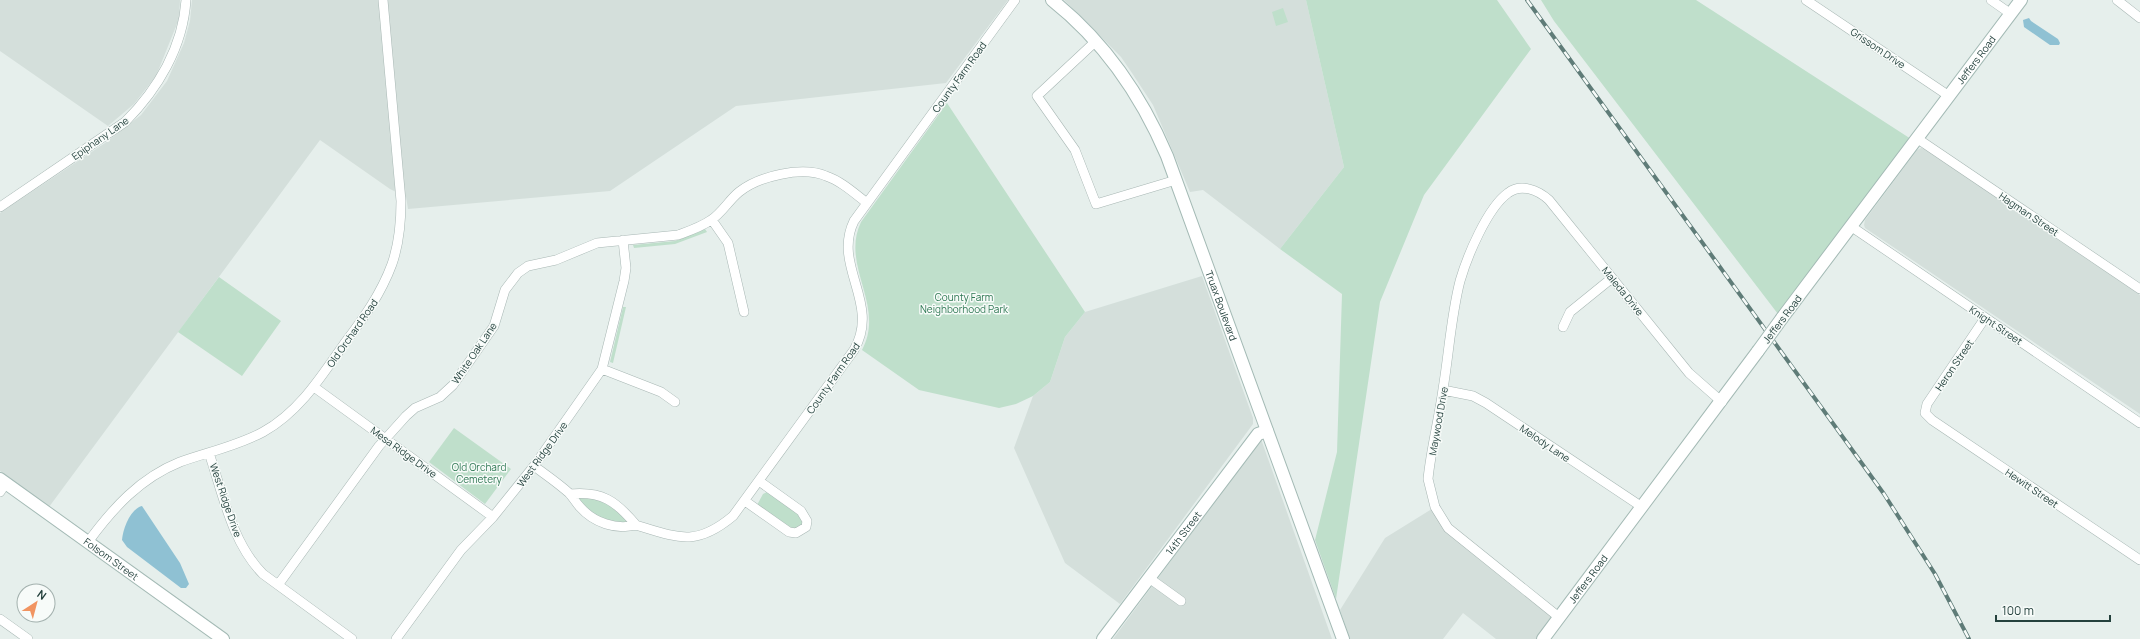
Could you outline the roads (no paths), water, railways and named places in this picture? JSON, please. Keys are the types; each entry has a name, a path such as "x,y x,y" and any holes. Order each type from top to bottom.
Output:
{"main road":[{"name":"Truax Boulevard","path":"1052,0 1096,41 1128,81 1147,111 1176,180 1344,639"},
{"name":"Jeffers Road","path":"1543,639 1722,402 1782,318 1918,140 2021,0"},
{"name":"14th Street","path":"1103,639 1258,434 1267,431"},
{"name":"Folsom Street","path":"2,485 88,542 223,639"}],"street":[{"name":"Epiphany Lane","path":"0,207 125,122 140,107 151,94 182,31 186,0"},
{"name":"Old Orchard Road","path":"88,542 115,507 142,484 160,472 263,431 285,416 314,387 379,294 392,263 397,246 401,222 401,201 383,0"},
{"name":"County Farm Road","path":"534,466 570,494 581,508 593,518 612,526 636,525 680,538 704,535 721,526 733,516 854,350 861,337 863,311 850,262 848,243 850,230 867,203 1015,0"},
{"name":"Grissom Drive","path":"1806,0 1949,96"},
{"path":"1992,0 2011,14"},
{"path":"2117,0 2140,18"},
{"path":"1096,41 1037,96 1075,150 1096,204 1176,180"},
{"name":"Hagman Street","path":"1918,140 2140,289"},
{"name":"White Oak Lane","path":"278,585 386,439 415,408 440,397 453,385 494,326 505,290 518,273 528,266 556,260 597,243 678,235 690,231 712,220 747,187 759,181 783,175 807,172 823,174 837,180 867,203"},
{"name":"Maleda Drive","path":"1521,189 1536,190 1550,200 1689,374 1722,402"},
{"name":"Maywood Drive","path":"1521,189 1508,193 1494,210 1481,230 1466,262 1456,300 1428,479 1435,507 1441,519 1458,538 1560,618"},
{"path":"712,220 728,243 744,312"},
{"name":"Knight Street","path":"1852,227 2140,422"},
{"name":"West Ridge Drive","path":"396,639 461,550 494,517 534,466 602,369 624,281 626,268 623,240"},
{"path":"1563,327 1570,312 1612,278"},
{"name":"Heron Street","path":"1925,413 1927,404 1985,318"},
{"path":"602,369 661,392 675,402"},
{"name":"Mesa Ridge Drive","path":"314,387 494,517"},
{"name":"Melody Lane","path":"1443,390 1473,396 1486,403 1642,507"},
{"name":"Hewitt Street","path":"1925,413 1932,420 2140,560"},
{"name":"West Ridge Drive","path":"209,453 245,551 252,563 278,585 352,639"},
{"path":"745,501 789,532 796,533 806,527 807,521 801,511 759,481"},
{"name":"County Farm Road","path":"570,494 585,493 601,496 614,502 636,525"},
{"path":"1149,578 1181,601"},
{"path":"0,619 28,639"}],"water":[{"path":"2029,18 2031,21 2058,39 2060,43 2059,45 2050,45 2024,27 2023,20"},
{"path":"142,506 180,563 189,584 186,588 181,588 127,547 122,540 128,520 134,511"}],"railway":[{"path":"1527,0 1884,494 1935,574 1969,639"}],"park label":[{"name":"County Farm Neighborhood Park","path":"964,302"},
{"name":"Old Orchard Cemetery","path":"479,472"}]}
